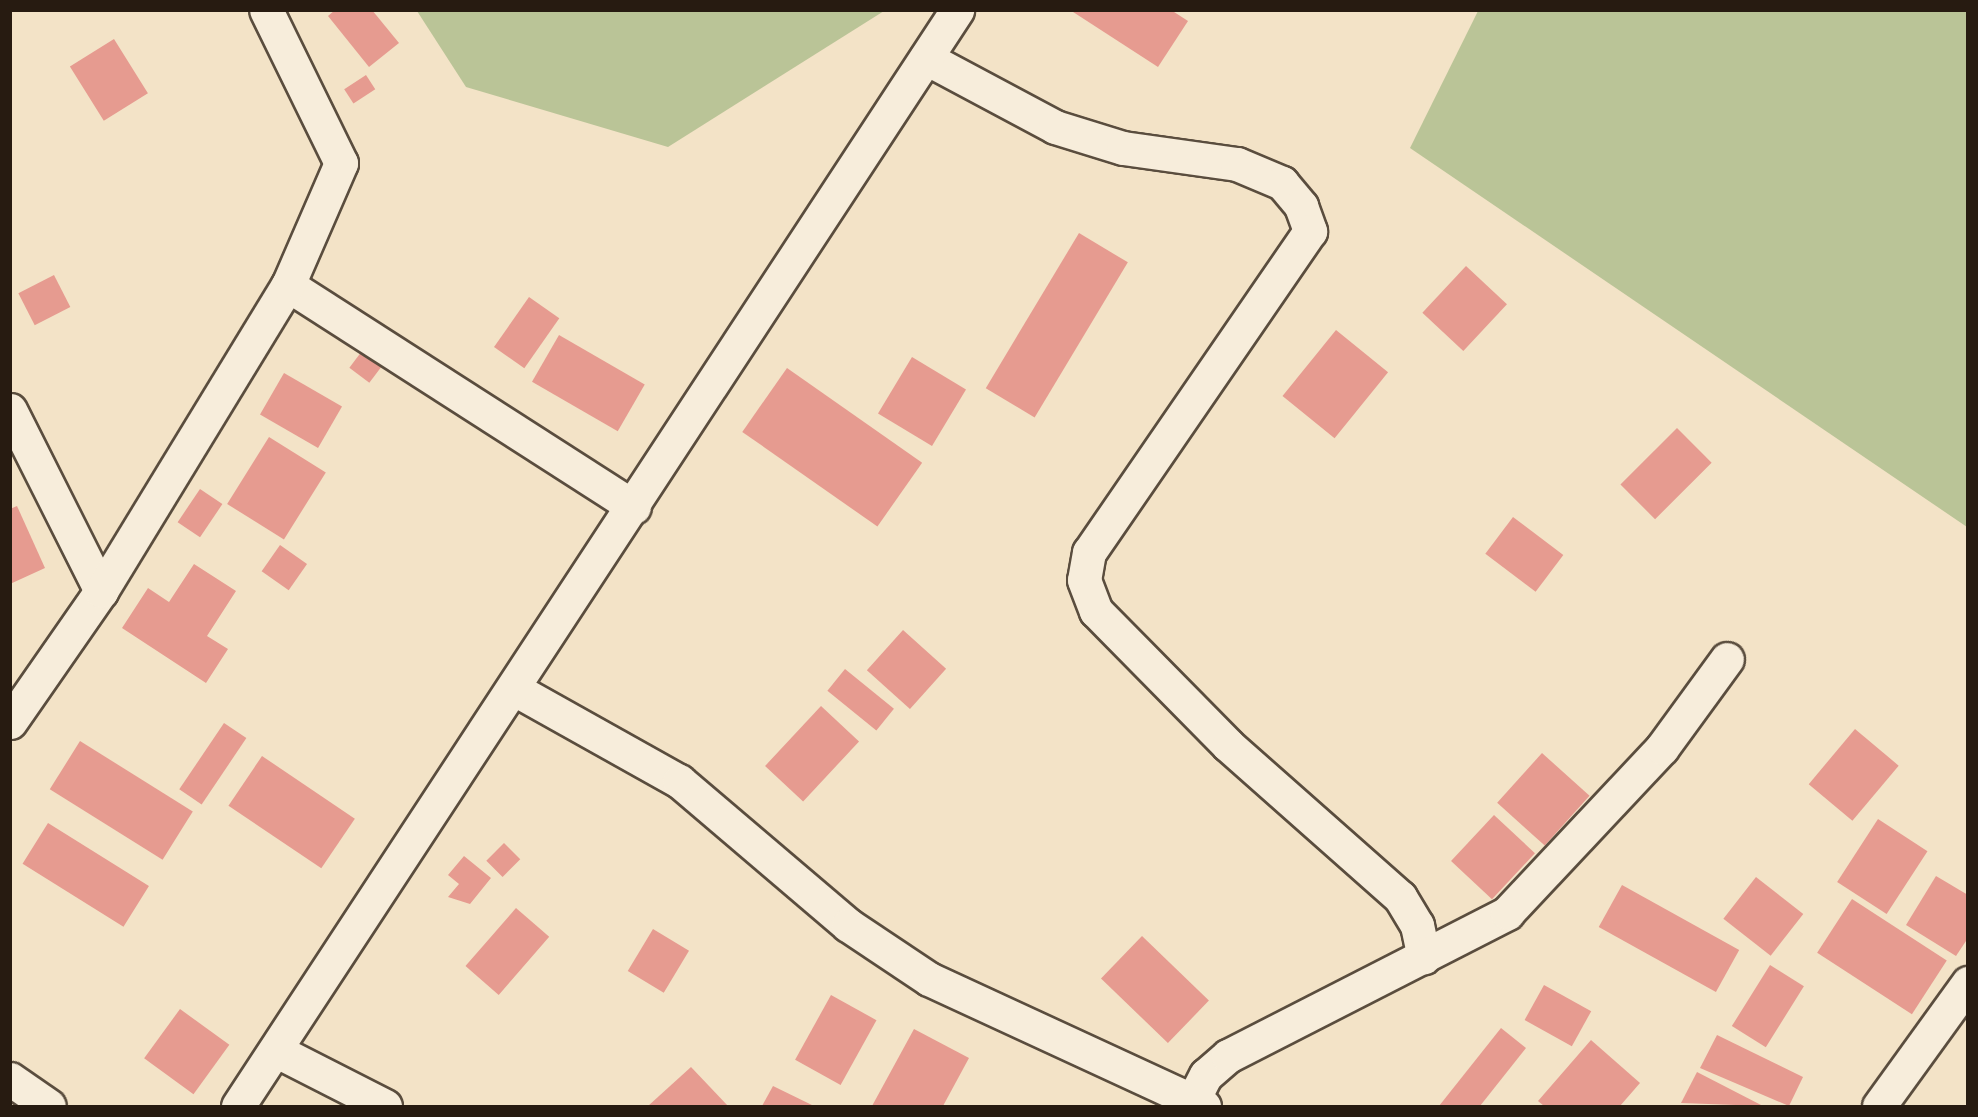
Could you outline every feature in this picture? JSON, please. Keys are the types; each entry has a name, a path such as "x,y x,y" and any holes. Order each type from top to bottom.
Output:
{"street":[{"path":"10,722 101,591 288,285 341,164 266,10"},
{"path":"238,1107 279,1052 396,864 516,690 957,10"},
{"path":"926,58 1055,127 1124,148 1237,164 1282,183 1301,206 1310,231 1089,552 1084,580 1096,611 1228,745 1400,897 1417,925 1424,957"},
{"path":"288,285 634,507"},
{"path":"10,410 101,591"},
{"path":"516,690 679,782 848,925 929,979 1199,1103 1206,1075 1228,1056 1507,913 1662,748 1727,658"},
{"path":"1878,1107 1968,984"},
{"path":"279,1052 385,1107"},
{"path":"10,1079 49,1107"}],"green space":[{"path":"417,11 884,11 668,147 466,87"},
{"path":"1478,11 1967,11 1967,527 1410,148"}],"building":[{"path":"335,10 372,10 399,43 369,67 328,16"},
{"path":"1070,10 1171,10 1188,21 1158,67"},
{"path":"114,39 148,93 104,121 70,67"},
{"path":"366,75 375,89 353,103 344,89"},
{"path":"1079,233 1128,262 1035,418 986,388"},
{"path":"1466,266 1507,304 1463,351 1422,313"},
{"path":"54,275 70,307 35,325 18,293"},
{"path":"529,297 559,318 524,368 494,347"},
{"path":"1336,330 1388,372 1335,438 1283,396"},
{"path":"559,335 645,384 618,431 532,382"},
{"path":"362,351 382,366 369,383 349,368"},
{"path":"912,357 966,389 932,446 878,414"},
{"path":"787,368 922,463 877,527 742,432"},
{"path":"284,373 342,406 318,448 260,415"},
{"path":"1677,428 1712,463 1655,519 1620,485"},
{"path":"269,437 326,473 284,540 227,504"},
{"path":"200,489 222,504 200,537 178,522"},
{"path":"17,506 45,568 10,584 10,509"},
{"path":"1513,517 1563,555 1536,592 1485,554"},
{"path":"280,545 307,564 289,590 262,571"},
{"path":"194,564 236,591 207,636 228,649 206,683 122,628 148,588 169,602"},
{"path":"903,630 946,669 910,709 867,670"},
{"path":"845,669 894,709 876,730 827,691"},
{"path":"821,706 859,741 803,801 765,766"},
{"path":"224,723 246,738 202,804 179,789"},
{"path":"1855,729 1899,766 1852,821 1809,784"},
{"path":"80,741 193,811 163,860 50,789"},
{"path":"1542,753 1590,796 1545,846 1497,803"},
{"path":"262,756 355,819 321,868 228,806"},
{"path":"1494,815 1535,853 1492,899 1451,861"},
{"path":"1878,819 1927,851 1887,914 1837,882"},
{"path":"48,823 149,886 123,927 23,864"},
{"path":"504,843 520,859 503,877 486,861"},
{"path":"464,856 491,878 470,904 448,897 459,884 448,875"},
{"path":"1936,876 1968,895 1968,938 1956,956 1906,925"},
{"path":"1756,877 1803,914 1771,956 1723,919"},
{"path":"1622,885 1739,950 1716,992 1599,927"},
{"path":"1852,899 1947,961 1912,1014 1817,953"},
{"path":"516,908 549,937 499,995 465,966"},
{"path":"653,929 689,951 664,993 628,971"},
{"path":"1142,936 1209,1001 1168,1043 1101,978"},
{"path":"1770,965 1804,986 1766,1047 1732,1026"},
{"path":"1544,985 1591,1011 1572,1046 1525,1020"},
{"path":"831,995 876,1020 841,1085 795,1060"},
{"path":"180,1009 229,1045 193,1094 144,1058"},
{"path":"1501,1028 1526,1048 1480,1106 1439,1106"},
{"path":"914,1029 969,1058 943,1106 872,1106"},
{"path":"1717,1035 1803,1077 1789,1106 1700,1068"},
{"path":"1591,1040 1640,1083 1620,1106 1544,1106 1538,1101"},
{"path":"691,1067 728,1106 648,1106"},
{"path":"1697,1072 1763,1106 1681,1103"},
{"path":"773,1086 814,1106 762,1106"}]}
